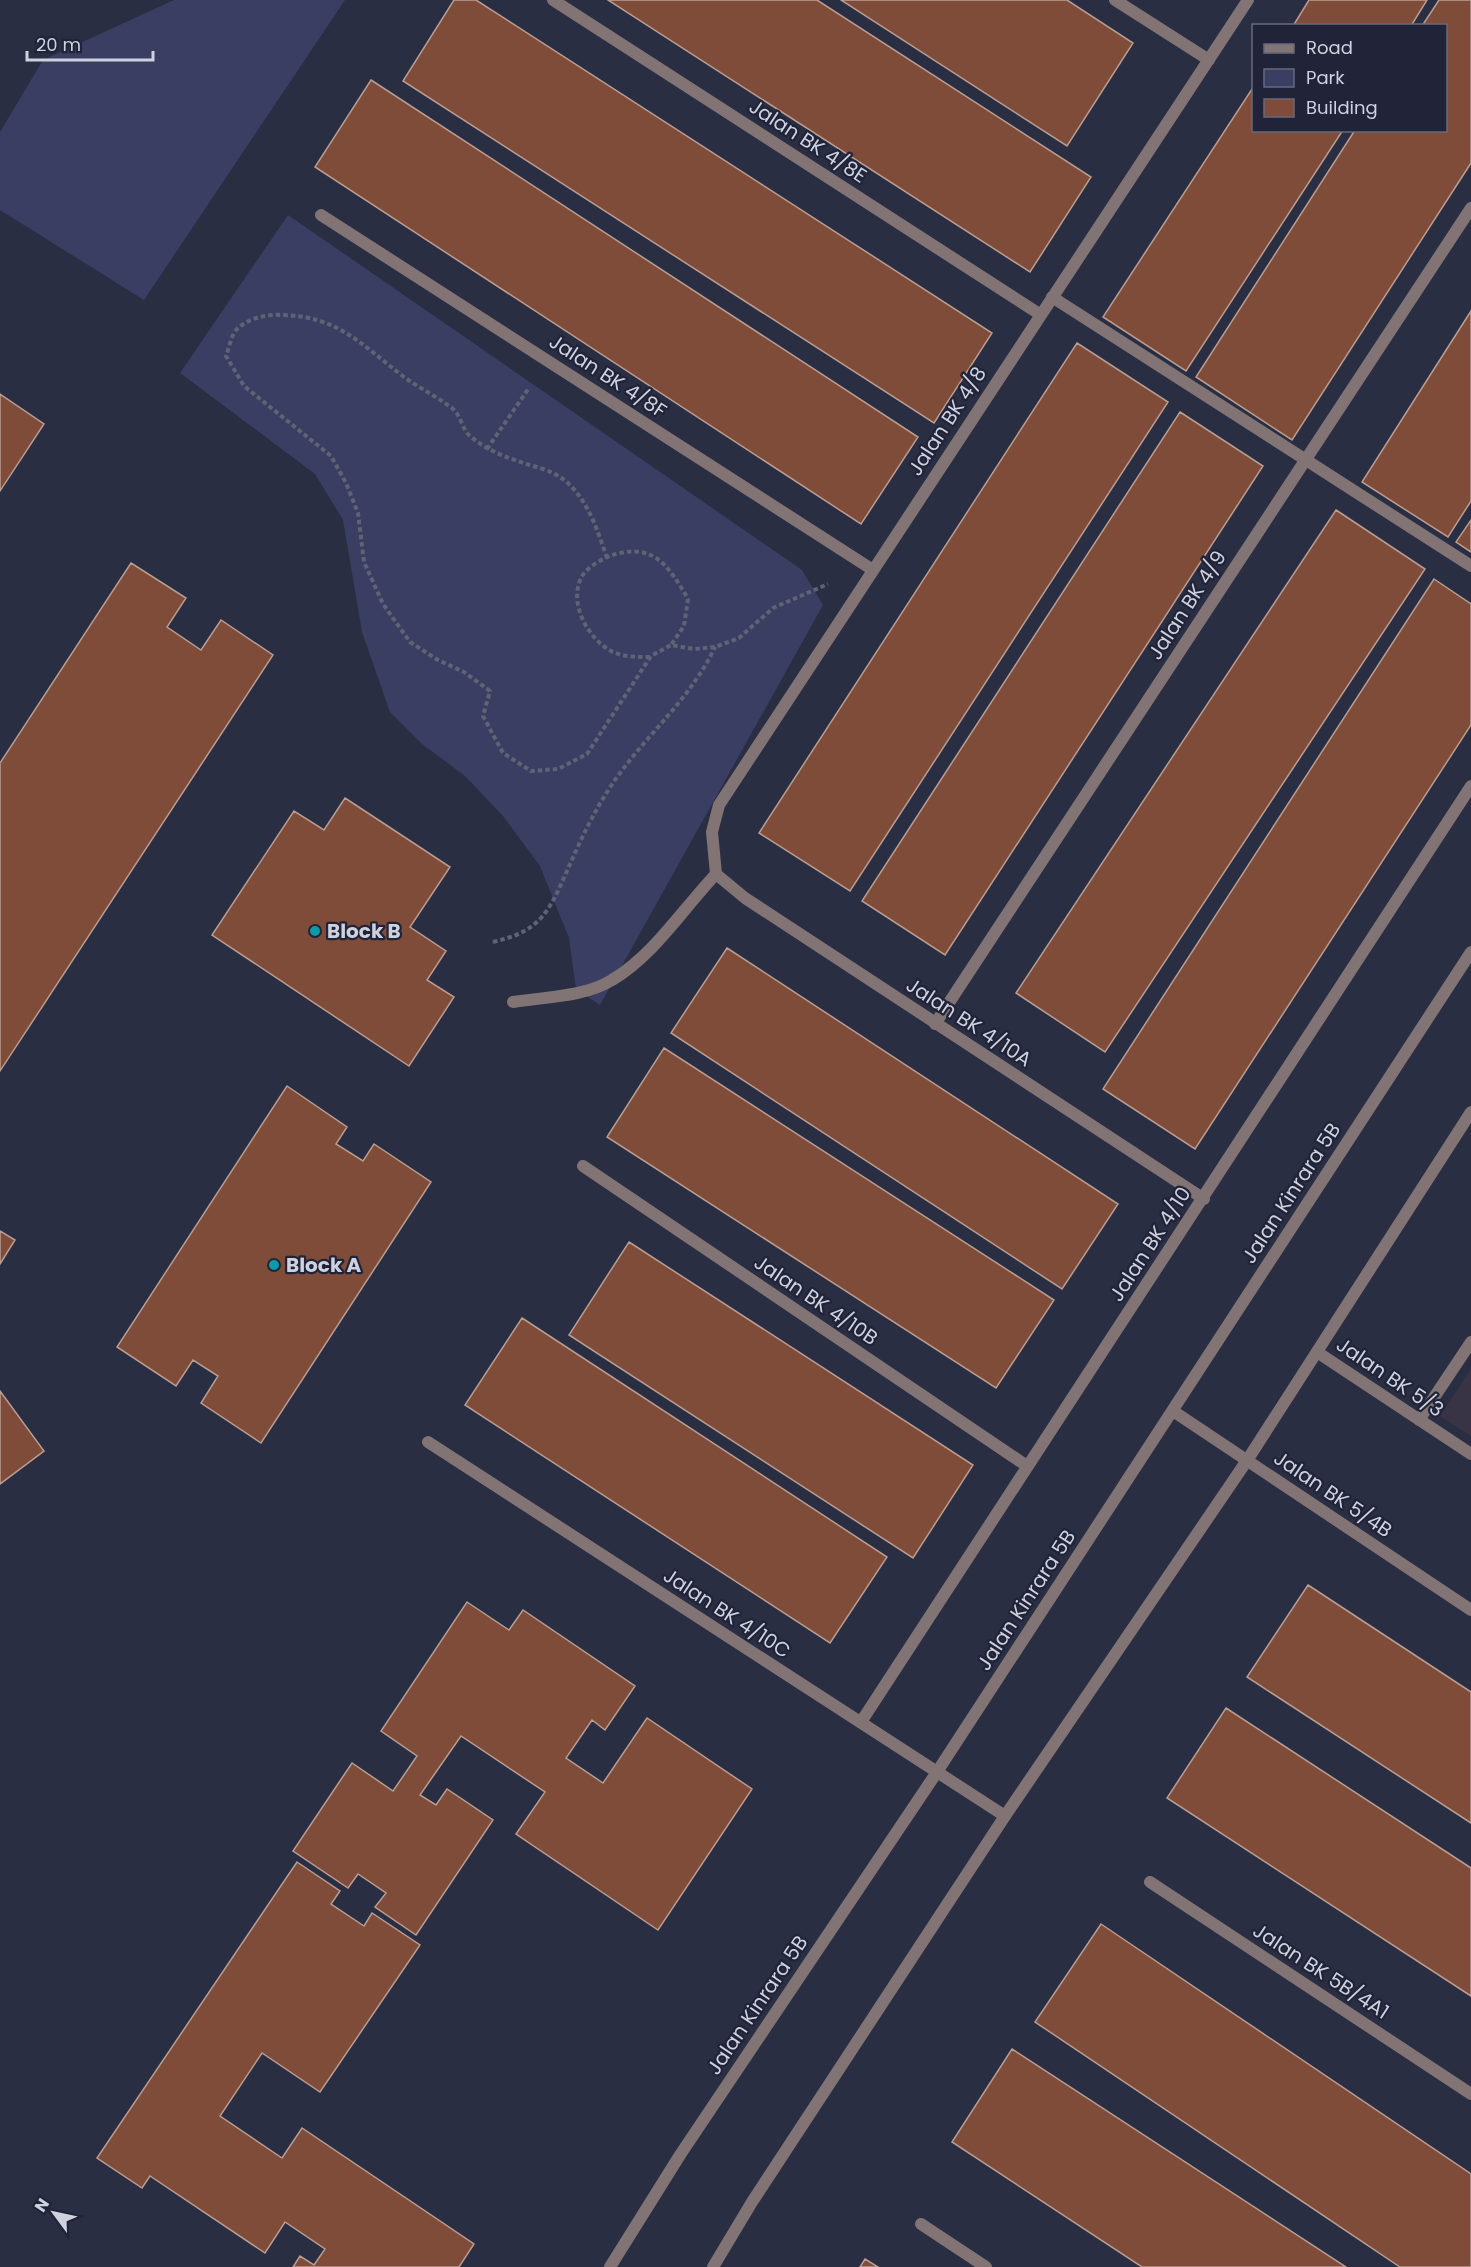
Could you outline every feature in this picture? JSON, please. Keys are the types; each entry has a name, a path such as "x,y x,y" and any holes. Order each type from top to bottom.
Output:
{"street":[{"name":"Jalan BK 4/8E","path":"554,0 1041,315"},
{"path":"1115,0 1209,60"},
{"name":"Jalan BK 4/8","path":"716,874 712,832 719,805 1248,0"},
{"name":"Jalan BK 4/9","path":"935,1024 1471,208"},
{"name":"Jalan BK 4/8F","path":"321,215 870,574"},
{"path":"1052,297 1471,566"},
{"name":"Jalan BK 4/10","path":"861,1722 1204,1199 1471,786"},
{"path":"513,1002 582,991 611,981 658,942 686,906 716,874"},
{"name":"Jalan BK 4/10A","path":"716,874 745,898 1204,1199"},
{"name":"Jalan Kinrara 5B","path":"610,2267 680,2155 937,1772 1471,952"},
{"path":"713,2267 778,2163 1005,1816 1248,1459 1471,1112"},
{"name":"Jalan BK 4/10B","path":"583,1166 1027,1466"},
{"path":"1419,1420 1471,1342"},
{"name":"Jalan BK 5/3","path":"1317,1352 1471,1454"},
{"name":"Jalan BK 5/4B","path":"1173,1411 1471,1610"},
{"name":"Jalan BK 4/10C","path":"428,1442 1005,1816"},
{"name":"Jalan BK 5B/4A1","path":"1150,1882 1471,2094"},
{"path":"921,2224 986,2267"}],"path":[{"path":"607,558 597,527 582,498 567,483 545,469 527,466 487,449 467,434 456,411 403,376 375,351 341,329 303,315 263,314 235,331 226,356 244,386 331,456 346,483 358,513 364,562 383,604 410,642 438,660 464,672 490,691 483,716 503,753 531,771 558,769 587,754 651,657 671,645 684,626 688,599 660,559 635,549 596,562 581,578 578,606 588,631 610,650 630,657 651,657"},
{"path":"487,449 529,388"},
{"path":"671,645 694,649 715,647 739,638 773,608 793,598 845,576 870,574"},
{"path":"493,942 524,933 541,918 557,892 589,823 607,792 625,765 693,688 715,647"}],"shaded area":[{"path":"1471,1369 1471,1436 1440,1416"}],"green space":[{"path":"174,0 345,0 144,300 0,210 0,132 43,60"},
{"path":"288,215 802,570 823,605 600,1005 576,989 569,938 540,866 503,816 465,776 422,744 390,712 362,632 343,520 315,474 180,373"}],"building":[{"path":"454,0 476,0 992,333 934,423 403,81"},
{"path":"608,0 817,0 1091,177 1030,272"},
{"path":"841,0 1067,0 1133,43 1067,146"},
{"path":"1309,0 1427,0 1412,24 1294,24"},
{"path":"1439,0 1471,0 1471,163 1292,440 1196,377 1354,132 1447,132 1447,24 1423,24"},
{"path":"371,80 918,437 861,524 315,167"},
{"path":"1252,89 1252,132 1342,132 1186,371 1103,317"},
{"path":"1471,311 1471,501 1448,537 1362,482"},
{"path":"1077,343 1168,402 850,891 759,833"},
{"path":"0,394 44,424 0,491"},
{"path":"1180,412 1263,466 945,955 862,901"},
{"path":"1336,510 1425,569 1105,1052 1016,993"},
{"path":"1471,520 1471,552 1456,542"},
{"path":"131,563 186,598 167,627 201,650 221,620 273,655 0,1071 0,763"},
{"path":"1434,579 1471,604 1471,725 1195,1149 1103,1089"},
{"name":"Block B","path":"345,798 450,867 410,927 446,951 427,980 454,997 409,1066 212,935 294,811 324,830"},
{"path":"727,948 1118,1204 1062,1289 671,1033"},
{"path":"664,1048 1054,1300 996,1388 607,1137"},
{"name":"Block A","path":"287,1086 347,1127 336,1144 363,1161 374,1144 431,1182 261,1443 201,1403 218,1376 193,1360 176,1386 117,1347"},
{"path":"0,1231 15,1240 0,1264"},
{"path":"629,1242 973,1465 913,1558 569,1335"},
{"path":"522,1318 887,1557 830,1643 465,1405"},
{"path":"0,1391 44,1451 0,1484"},
{"path":"1308,1585 1471,1692 1471,1823 1247,1677"},
{"path":"467,1602 509,1630 523,1610 635,1686 605,1730 592,1720 566,1758 603,1783 647,1718 752,1789 658,1930 516,1834 545,1792 461,1736 420,1795 436,1805 447,1789 493,1820 416,1935 375,1907 386,1893 358,1874 348,1888 293,1851 352,1763 393,1791 417,1756 381,1731"},
{"path":"1226,1708 1471,1868 1471,1996 1167,1798"},
{"path":"297,1862 340,1891 331,1904 364,1926 372,1913 420,1945 320,2092 262,2053 220,2116 282,2158 302,2128 474,2244 459,2267 293,2267 300,2256 314,2265 325,2249 285,2222 265,2253 150,2176 142,2188 97,2158"},
{"path":"1101,1924 1471,2174 1471,2267 1400,2267 1035,2022"},
{"path":"1012,2049 1346,2267 1142,2267 952,2142"},
{"path":"865,2259 878,2267 860,2267"}],"place":[{"name":"Block B","path":"315,931"},
{"name":"Block A","path":"274,1265"}]}
